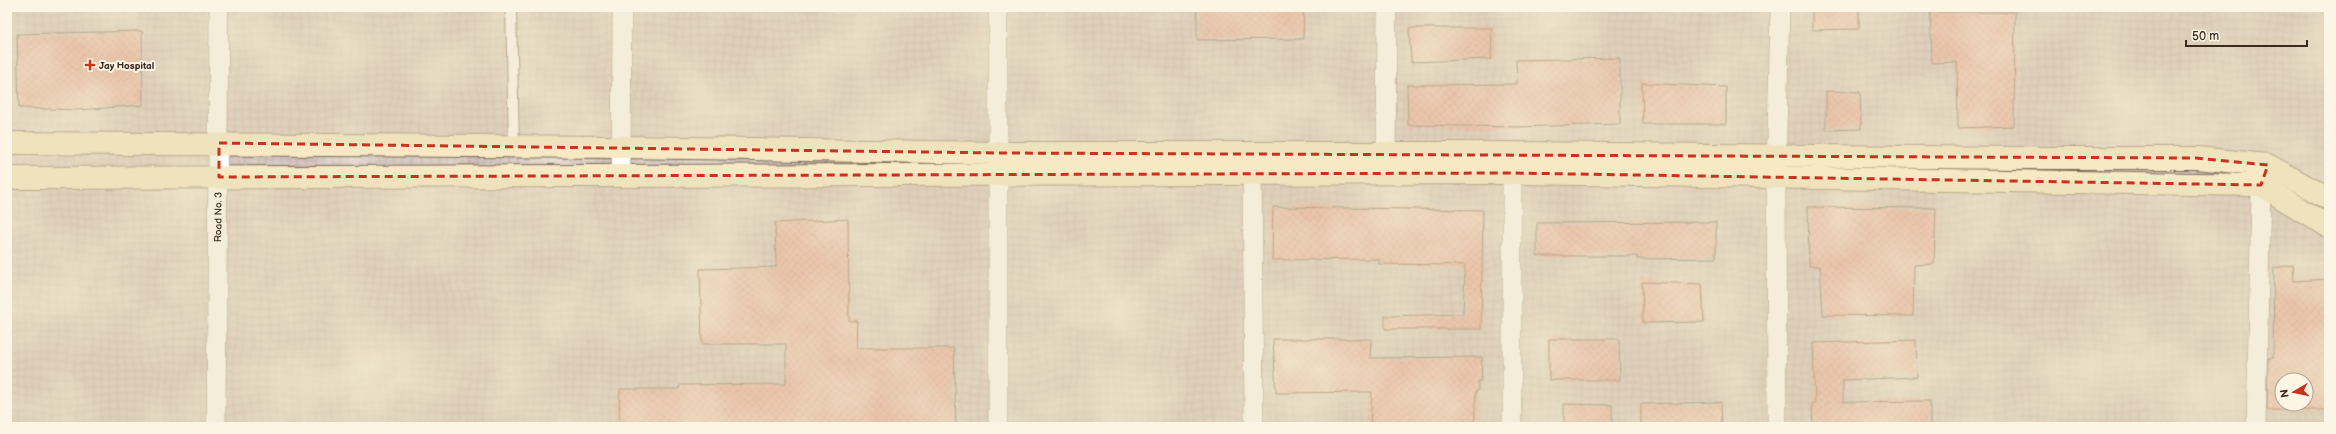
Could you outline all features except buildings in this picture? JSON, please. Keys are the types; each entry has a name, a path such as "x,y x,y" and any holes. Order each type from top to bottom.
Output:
{"main road":[{"path":"7,143 219,143 690,148 998,153 1252,163 1512,163 1776,154 2018,158 2196,158 2268,165 2329,199"},
{"path":"690,148 690,176"},
{"path":"2016,180 2018,158"},
{"path":"7,178 998,174 1252,163"},
{"path":"1512,163 1776,176 2261,185 2329,227"}],"street":[{"name":"Road No. 3","path":"216,427 219,177 219,7"},
{"path":"621,176 622,7"},
{"path":"998,7 998,427"},
{"path":"1386,163 1387,7"},
{"path":"1777,427 1776,154 1780,7"},
{"path":"1252,163 1254,427"},
{"path":"1512,163 1512,427"},
{"path":"2256,427 2261,185 2268,165"}],"lane":[{"path":"511,7 514,146"}],"highlighted area":[{"path":"219,143 998,153 2196,158 2268,165 2261,185 1512,173 219,177"}],"shaded area":[{"path":"7,7 2329,7 2329,427 7,427"}],"place":[{"name":"Jay Hospital","path":"90,65"}]}
